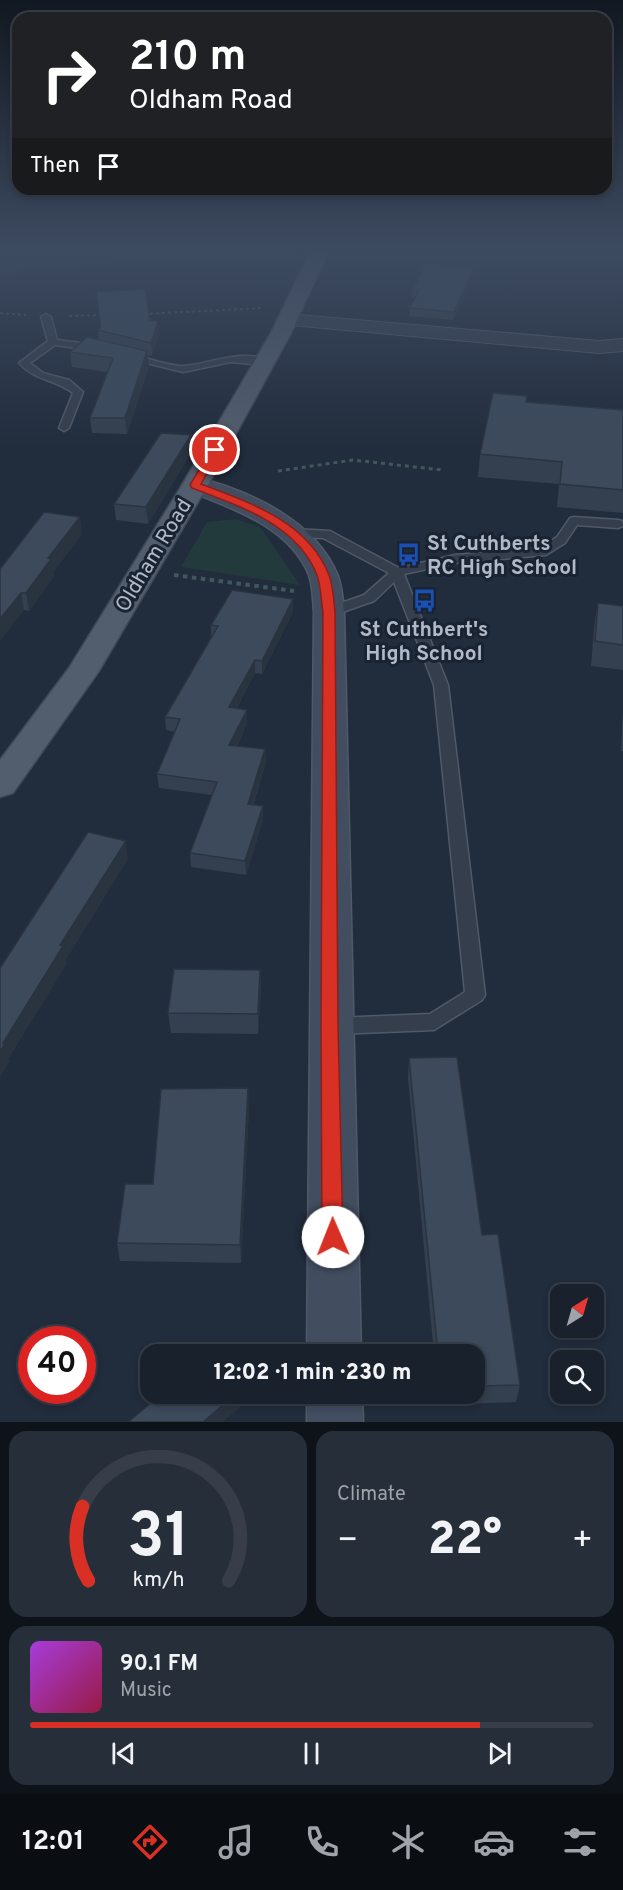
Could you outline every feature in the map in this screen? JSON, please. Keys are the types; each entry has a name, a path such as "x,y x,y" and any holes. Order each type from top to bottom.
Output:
{"main road":[{"name":"Oldham Road","path":"0,785 82,671 195,485 288,316"}],"street":[{"path":"321,316 599,347 623,345"},
{"path":"195,485 250,507 294,533 311,550 324,577 328,604 334,1344"},
{"path":"335,1404 335,1422"}],"lane":[{"path":"46,317 53,342"},
{"path":"64,428 78,392 65,382 39,375 24,363 53,342 114,352 183,369 231,360 264,362"},
{"path":"328,604 369,598 397,572 455,559 542,552 561,540 574,521 618,524"},
{"path":"294,533 326,534 397,572 441,685 475,995 434,1022 330,1026"}],"path":[{"path":"38,316 65,316"},
{"path":"278,471 352,460 442,470"},
{"path":"144,570 328,604"}],"green space":[{"path":"236,519 260,527 300,585 181,567 207,522"}],"building":[{"path":"99,316 149,316 150,320 158,321 151,343 98,330 101,327"},
{"path":"87,337 147,351 125,418 90,418 113,358 70,352"},
{"path":"493,393 527,396 526,402 623,410 623,490 560,484 562,462 480,454"},
{"path":"161,433 191,435 146,507 114,504"},
{"path":"44,512 80,517 48,558 51,559 26,593 21,593 0,619 0,569"},
{"path":"232,590 293,599 262,661 255,660 229,707 247,710 229,745 265,749 248,804 263,806 245,861 190,853 217,782 157,774 180,719 165,717 218,626 211,625"},
{"path":"598,603 623,606 623,645 595,641"},
{"path":"88,832 126,841 60,945 63,946 3,1043 5,1043 0,1052 0,968"},
{"path":"174,969 260,970 258,1014 168,1013"},
{"path":"457,1057 482,1235 498,1234 520,1385 485,1386 485,1344 437,1344 409,1058"},
{"path":"248,1088 240,1245 117,1243 125,1184 153,1184 161,1089"},
{"path":"150,1404 224,1404 203,1422 128,1422"}],"place":[{"name":"St Cuthberts RC High School","path":"409,555"},
{"name":"St Cuthbert's High School","path":"424,601"}],"route":[{"path":"215,450 195,485 250,507 294,533 311,550 324,577 327,596 331,798 330,1026 333,1237"}]}
